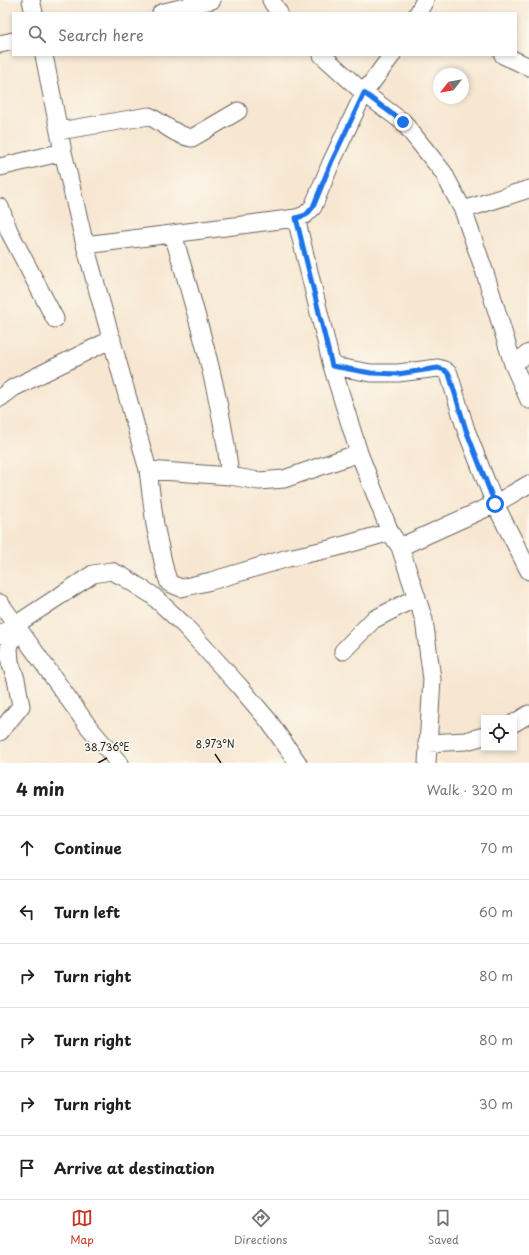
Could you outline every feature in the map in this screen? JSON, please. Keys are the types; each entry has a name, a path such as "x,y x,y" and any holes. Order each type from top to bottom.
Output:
{"street":[{"path":"31,0 34,12"},
{"path":"165,12 212,0"},
{"path":"271,0 278,12"},
{"path":"419,12 425,0"},
{"path":"0,44 12,41"},
{"path":"44,56 63,152 85,245 148,470 155,525 169,583 181,588 288,558 334,548 390,532"},
{"path":"323,56 364,93 403,122 443,172 463,210 485,273 513,364 529,400"},
{"path":"85,245 296,218 306,215 313,207 331,163 364,93 391,56"},
{"path":"505,56 529,67"},
{"path":"59,131 149,116 183,137 192,138 238,112"},
{"path":"0,167 63,152"},
{"path":"463,210 529,189"},
{"path":"0,207 9,231 55,319"},
{"path":"296,218 332,366 359,453 390,532 400,547 424,620 432,679 427,763"},
{"path":"173,234 204,342 226,446 230,476"},
{"path":"0,398 13,388 112,339"},
{"path":"513,364 529,353"},
{"path":"332,366 371,373 398,374 438,368 449,374 466,430 495,504 529,571"},
{"path":"148,470 230,476 259,481 284,479 359,453"},
{"path":"400,547 495,504 529,484"},
{"path":"0,635 16,626 93,574 111,571 122,576 152,595 184,625 240,686 268,720 298,763"},
{"path":"343,650 373,620 417,597"},
{"path":"0,603 88,726 119,763"},
{"path":"0,732 21,706 16,679 10,662 9,648 16,626"},
{"path":"517,721 529,714"},
{"path":"428,743 466,740 481,737"}],"route":[{"path":"403,122 364,93 331,163 313,207 306,215 296,218 332,366 371,373 398,374 438,368 449,374 466,430 495,504"}]}
